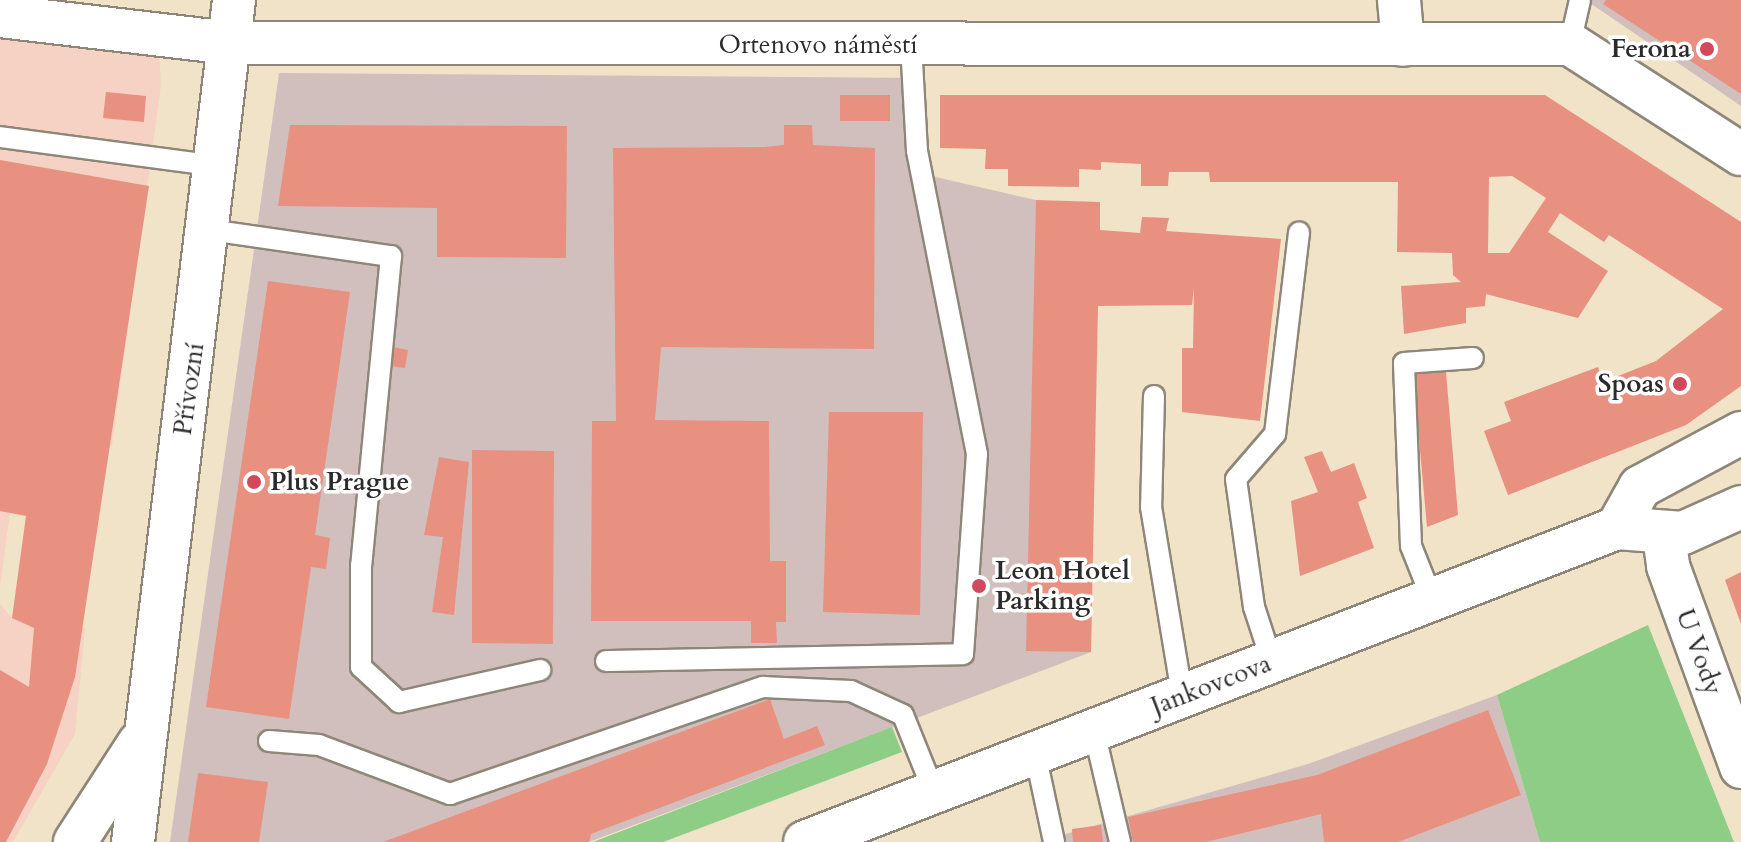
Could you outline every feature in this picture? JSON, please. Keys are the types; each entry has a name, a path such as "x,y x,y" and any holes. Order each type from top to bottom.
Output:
{"street":[{"path":"231,43 234,0"},
{"path":"1399,0 1403,45"},
{"name":"Ortenovo náměstí","path":"0,16 231,43 1570,44"},
{"name":"Přívozní","path":"133,842 231,43"},
{"path":"1570,44 1741,154"},
{"path":"1741,433 1640,487 1617,528 1664,536 1741,507"},
{"name":"Jankovcova","path":"805,842 1617,528"},
{"name":"U Vody","path":"1664,536 1668,566 1741,767"},
{"name":"Přívozní","path":"75,842 144,735"}],"lane":[{"path":"1570,44 1580,0"},
{"path":"606,661 963,654 977,454 917,151 911,45"},
{"path":"0,137 218,166"},
{"path":"210,230 391,256 361,565 361,667 399,702 540,670"},
{"path":"1272,662 1254,607 1236,479 1275,434 1299,232"},
{"path":"1432,599 1411,546 1404,363 1473,358"},
{"path":"1154,396 1151,507 1182,695"},
{"path":"269,741 319,745 450,794 763,687 851,691 903,715 934,792"},
{"path":"1094,731 1120,842"},
{"path":"1035,753 1054,842"}],"shaded area":[{"name":"Ferona","path":"1566,0 1741,0 1741,106 1590,3"},
{"path":"0,29 159,48 161,85 112,445 38,434 10,513 0,587"},
{"path":"279,73 921,78 931,176 1036,200 1093,499 1091,652 589,842 170,842"},
{"path":"0,604 12,618 85,628 75,734 13,842 0,842"},
{"path":"1497,695 1540,842 1038,842 1308,764"}],"green space":[{"path":"1648,625 1734,842 1540,842 1497,695"},
{"path":"892,727 902,752 663,842 593,842"}],"building":[{"name":"Ferona","path":"1606,0 1741,0 1741,94 1603,4"},
{"path":"106,92 146,96 144,122 103,118"},
{"path":"840,95 890,95 890,121 840,121"},
{"path":"940,95 1545,95 1741,222 1741,386 1686,425 1508,495 1484,431 1511,421 1504,402 1598,367 1603,382 1656,361 1723,309 1609,235 1604,242 1560,213 1548,232 1608,271 1578,318 1486,294 1485,306 1466,308 1466,323 1404,334 1401,286 1461,282 1453,275 1452,253 1397,252 1398,182 1210,182 1209,172 1169,172 1168,186 1141,186 1141,164 1101,162 1101,170 1079,169 1079,187 1008,186 1008,169 985,169 986,149 940,148","holes":["1512,176 1546,198 1509,253 1488,253 1489,177"]},
{"path":"290,125 567,126 566,258 437,257 437,208 278,206"},
{"path":"784,125 812,125 813,145 875,148 874,349 661,347 655,420 769,421 770,561 786,561 786,622 776,622 777,643 751,643 751,621 591,621 592,421 616,421 613,148 784,145"},
{"path":"0,160 149,186 75,677 47,764 6,842 0,842 0,670 29,687 34,628 12,618 26,516 0,511"},
{"path":"1036,200 1100,202 1100,230 1140,233 1142,217 1169,218 1166,231 1281,239 1260,421 1182,412 1182,348 1193,348 1194,288 1192,305 1098,306 1091,652 1026,651"},
{"path":"268,281 350,292 315,535 330,538 326,569 311,567 289,719 206,707"},
{"path":"392,347 408,350 405,368 389,366"},
{"path":"1446,372 1458,515 1427,527 1413,373"},
{"path":"829,412 923,412 920,615 823,612"},
{"path":"472,450 554,451 553,644 472,643"},
{"path":"1322,451 1331,472 1354,463 1367,498 1358,502 1374,548 1300,576 1291,501 1318,492 1304,457"},
{"path":"439,457 469,462 454,615 432,612 443,537 424,535"},
{"path":"1741,572 1741,624 1725,580"},
{"path":"770,699 784,739 817,726 825,745 591,834 589,842 383,842"},
{"path":"1488,710 1521,795 1398,842 1324,842 1321,814 1206,842 1133,842 1128,817 1317,775"},
{"path":"198,773 268,782 259,842 188,842"},
{"path":"1101,825 1103,842 1073,842 1072,829"}],"place":[{"name":"Ferona","path":"1707,49"},
{"name":"Spoas","path":"1680,384"},
{"name":"Plus Prague","path":"254,482"},
{"name":"Leon Hotel Parking","path":"979,586"}]}
